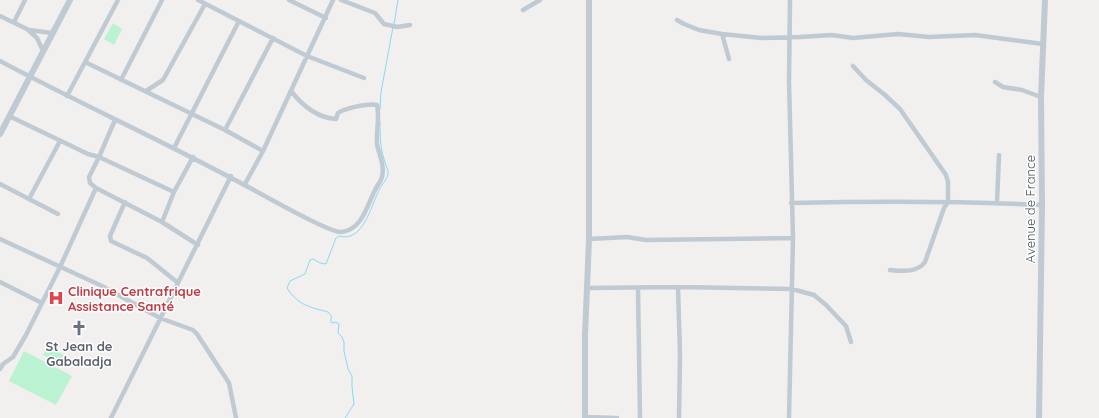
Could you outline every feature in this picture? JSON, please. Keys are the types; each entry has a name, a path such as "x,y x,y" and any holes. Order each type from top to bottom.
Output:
{"street":[{"path":"14,22 25,0"},
{"path":"0,134 70,0"},
{"path":"67,96 118,0"},
{"path":"121,80 162,0"},
{"path":"198,0 307,56 364,78"},
{"path":"289,0 326,18"},
{"path":"245,184 263,151 326,18 333,0"},
{"path":"341,0 375,13 384,24 397,27 410,25"},
{"path":"522,10 540,0"},
{"path":"589,0 589,239 586,288 585,417 617,418"},
{"path":"789,418 793,238 791,203 790,0"},
{"name":"Avenue de France","path":"1039,418 1042,204 1041,98 1045,0"},
{"path":"146,91 163,80 205,4"},
{"path":"0,16 27,30 39,40 43,51"},
{"path":"677,20 699,30 761,38 832,35 853,38 898,34 928,37 975,35 1043,44"},
{"path":"174,148 239,21"},
{"path":"27,30 52,33"},
{"path":"722,34 728,59"},
{"path":"225,130 273,38"},
{"path":"0,61 115,120 231,176 287,208 338,232 354,227 369,206 383,175 382,161 377,143 377,105 371,104 344,110 338,113 336,119 331,119 308,109 291,91"},
{"path":"85,62 225,130 263,151"},
{"path":"853,66 866,80 900,109 946,176 948,182 948,202 940,217 930,252 922,266 910,270 890,270"},
{"path":"995,82 1003,87 1022,90 1041,98"},
{"path":"9,116 88,154 100,157 174,192"},
{"path":"115,120 100,157 89,177 90,183 96,188 162,222 198,245"},
{"path":"29,199 60,141"},
{"path":"997,202 999,154"},
{"path":"162,222 174,192 193,158"},
{"path":"111,418 177,282 198,245 231,176"},
{"path":"0,184 58,214"},
{"path":"0,369 3,364 13,357 26,335 60,267 96,188"},
{"path":"125,202 110,236 111,241 146,258 177,282"},
{"path":"791,203 997,202 1042,204"},
{"path":"589,239 625,237 646,240 793,238"},
{"path":"0,240 102,286 160,318 193,330 229,383 236,418"},
{"path":"0,282 42,304"},
{"path":"586,288 678,287 792,289 814,295 826,305 846,326 851,342"},
{"path":"678,287 680,418"},
{"path":"638,288 640,418"}],"green space":[{"path":"113,23 122,29 114,45 104,39"},
{"path":"48,347 64,355 59,364 43,355"},
{"path":"24,351 72,376 56,405 9,381"}],"waterway":[{"path":"394,24 398,0"},
{"path":"380,109 381,92 393,27"},
{"path":"345,418 354,404 352,376 348,369 344,351 344,342 338,333 339,324 336,322 331,322 331,315 328,312 310,307 300,302 287,288 290,281 305,274 310,260 313,259 320,263 326,264 336,238 339,236 347,237 354,234 365,222 379,190 388,174 381,145 380,122"}],"place":[{"name":"Clinique Centrafrique Assistance Santé","path":"56,298"},
{"name":"St Jean de Gabaladja","path":"79,328"}]}
